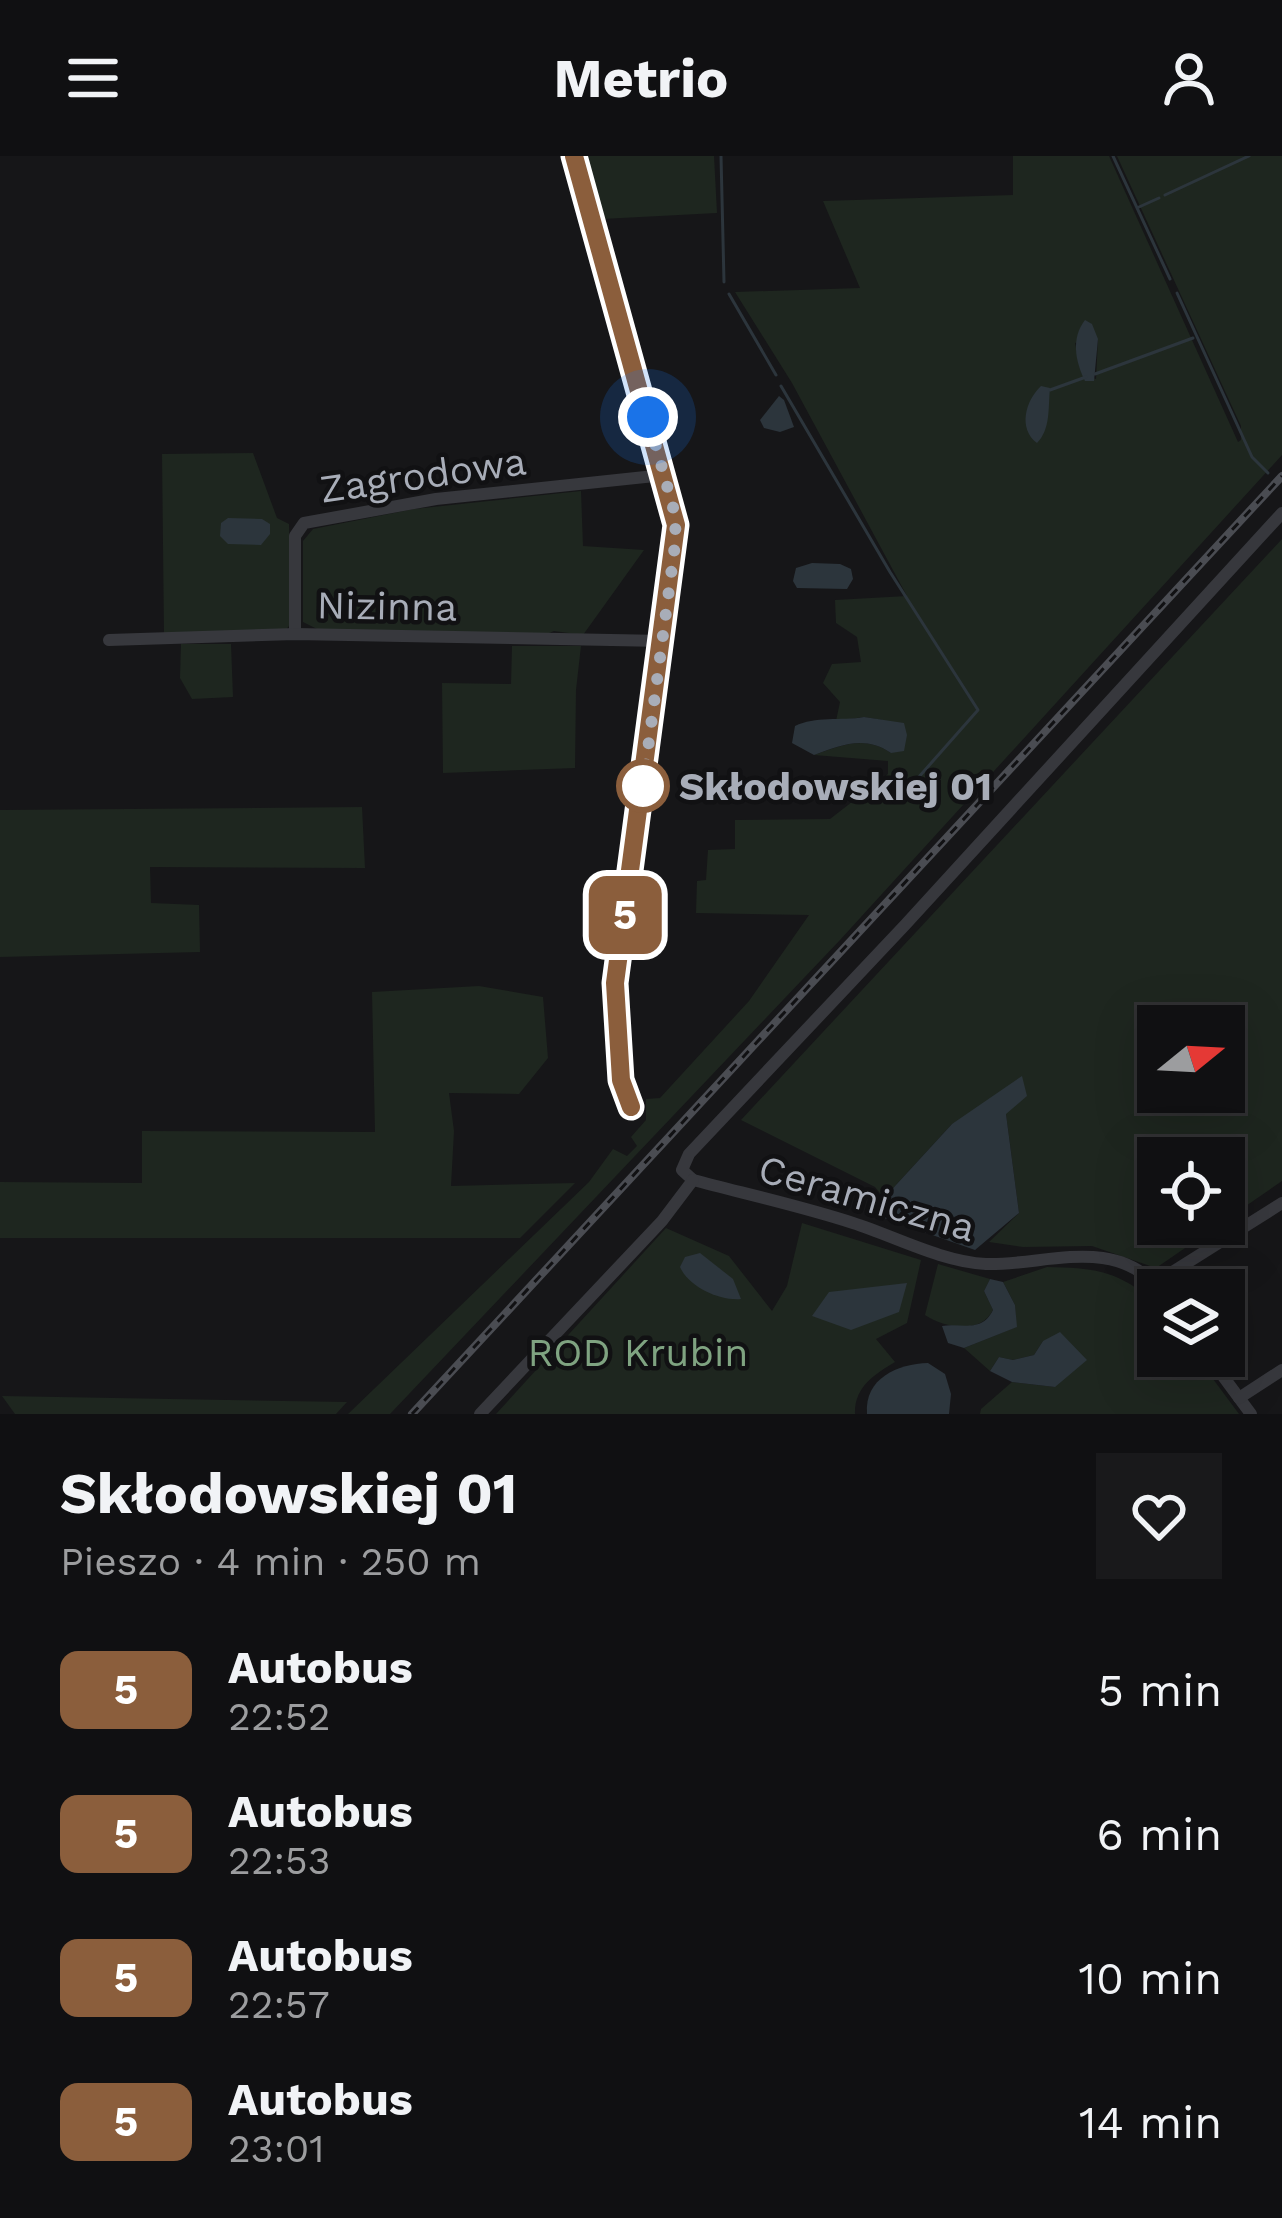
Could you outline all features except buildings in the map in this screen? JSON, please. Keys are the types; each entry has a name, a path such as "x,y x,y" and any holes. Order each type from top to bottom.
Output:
{"street":[{"path":"574,156 674,511 676,537 615,983 621,1080 631,1107"},
{"name":"Zagrodowa","path":"296,634 295,536 304,523 436,499 664,475"},
{"path":"480,1414 667,1216 693,1180 682,1170 689,1154 905,926 1282,513"},
{"name":"Nizinna","path":"110,640 296,634 663,641"},
{"name":"Ceramiczna","path":"693,1180 818,1212 983,1264 1101,1257 1137,1276"},
{"path":"1185,1269 1282,1203"},
{"path":"1239,1398 1282,1370"},
{"path":"1224,1377 1251,1414"}],"green space":[{"path":"585,156 714,156 717,213 602,219"},
{"path":"1013,156 1109,156 1238,442 1241,426 1117,156 1282,156 1282,455 840,940 390,1414 348,1414 589,1182 613,1149 627,1156 637,1146 631,1137 646,1120 646,1099 660,1098 749,1001 809,915 696,913 697,881 706,880 708,850 735,849 735,820 830,819 888,774 888,761 814,755 862,743 891,753 882,720 836,721 840,702 823,683 832,664 861,662 857,637 836,623 835,600 907,596 792,383 735,292 860,288 823,201 1013,195","holes":["1098,339 1096,379 1082,374 1075,343"]},
{"path":"253,453 277,518 289,524 291,623 286,630 164,634 162,454"},
{"path":"581,491 583,546 644,550 583,635 317,629 303,622 303,541 313,529 414,509"},
{"path":"1282,539 1282,1181 1245,1207 1245,1137 1137,1137 1137,1245 1189,1245 1156,1268 1092,1246 1023,1247 989,1242 1019,1213 1006,1114 952,1124 884,1198 875,1187 741,1120"},
{"path":"181,644 231,644 233,697 192,699 180,678"},
{"path":"512,646 581,646 575,768 443,773 442,683 511,684"},
{"path":"362,807 365,868 150,867 151,903 199,905 200,952 0,957 0,810"},
{"path":"479,986 543,997 548,1058 519,1094 449,1093 454,1131 451,1186 575,1183 520,1238 0,1238 0,1182 142,1183 142,1131 375,1132 372,992"},
{"name":"ROD Krubin","path":"802,1223 921,1260 907,1323 876,1339 895,1362 862,1389 855,1414 496,1414 666,1228 729,1256 772,1311 787,1286"},
{"path":"938,1264 990,1279 984,1291 993,1310 987,1318 962,1327 925,1315"},
{"path":"1047,1267 1107,1273 1131,1284 1137,1288 1137,1377 1212,1377 1239,1414 980,1414 1012,1382 1055,1387 1043,1341 1034,1355 1013,1360 999,1357 990,1371 964,1348 1016,1327 1015,1305 1003,1282"},
{"path":"2,1396 347,1402 336,1414 15,1414"}],"shaded area":[{"path":"1085,320 1098,339 1094,381 1085,381 1077,358 1076,342"},
{"path":"1041,386 1050,388 1049,410 1037,443 1027,430 1026,415"},
{"path":"779,396 794,427 780,432 764,428 760,420"},
{"path":"228,518 262,519 270,524 270,534 261,545 228,544 220,536 221,523"},
{"path":"840,564 851,569 853,579 847,589 797,588 793,581 796,568"},
{"path":"864,717 904,723 904,751 891,753 862,743 814,755 792,743 795,726 803,723"},
{"path":"1022,1076 1027,1096 1006,1114 1019,1213 975,1250 881,1217 884,1198 952,1124"},
{"path":"700,1253 733,1279 741,1299 723,1298 690,1281 680,1267 685,1257"},
{"path":"990,1279 1003,1282 1015,1305 1017,1327 964,1348 948,1343 942,1326 977,1324 993,1310 984,1291"},
{"path":"907,1283 899,1312 851,1330 812,1316 829,1292"},
{"path":"1060,1332 1087,1360 1055,1387 1012,1382 990,1371 999,1357 1013,1360 1034,1355 1043,1341"},
{"path":"928,1363 945,1374 951,1394 949,1414 867,1414 871,1391 885,1375"}],"waterway":[{"path":"721,156 724,282"},
{"path":"1113,156 1170,279"},
{"path":"1165,195 1249,156"},
{"path":"1139,207 1159,198"},
{"path":"1177,293 1252,457 1268,473"},
{"path":"729,294 776,375"},
{"path":"1095,374 1193,338"},
{"path":"1050,390 1086,377"},
{"path":"781,386 978,710 910,787"}],"railway":[{"path":"412,1414 1282,476"}],"bus line":[{"name":"5","path":"574,156 676,525 615,983 621,1080 631,1107"}],"place":[{"name":"Skłodowskiej 01","path":"643,786"}],"route":[{"path":"643,786 676,537 674,511 648,417"}]}
